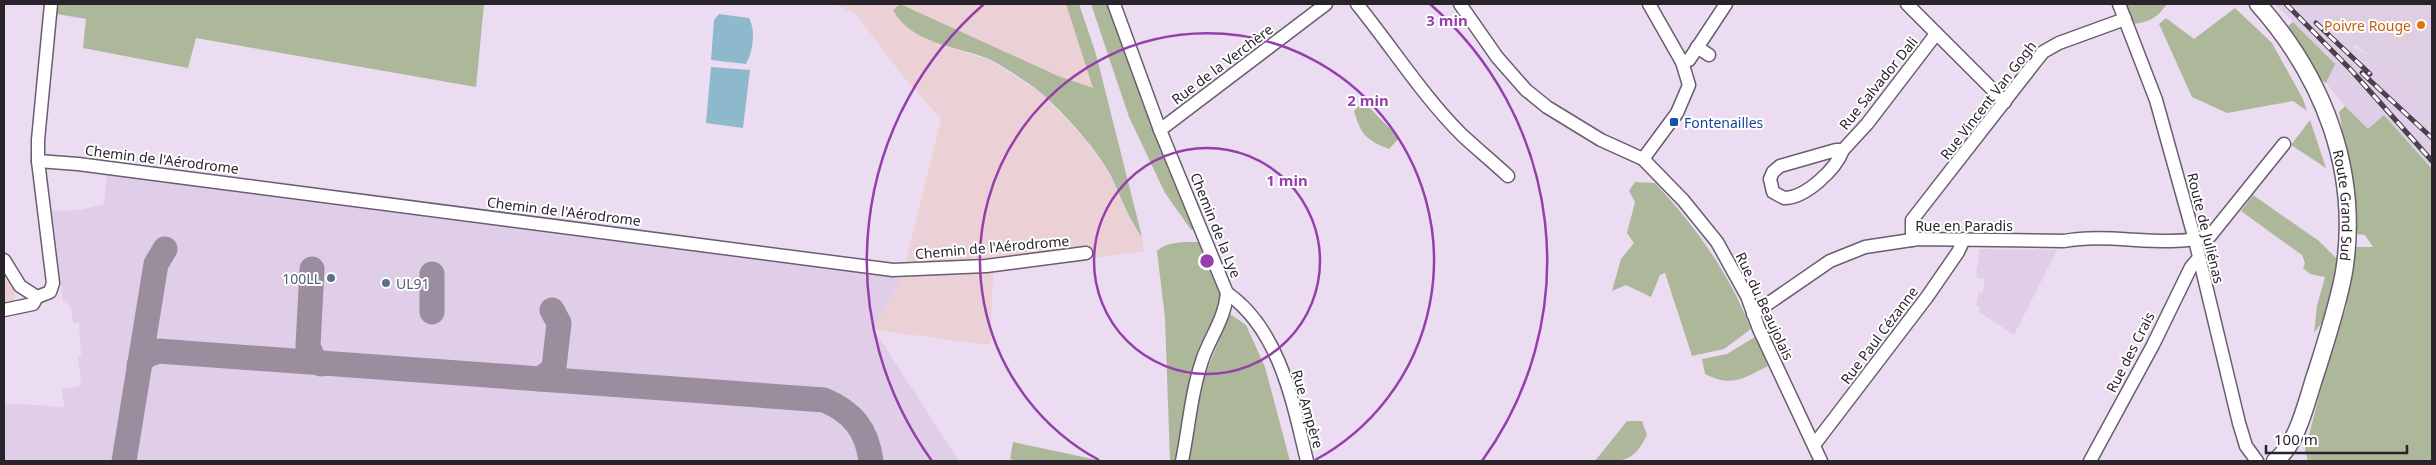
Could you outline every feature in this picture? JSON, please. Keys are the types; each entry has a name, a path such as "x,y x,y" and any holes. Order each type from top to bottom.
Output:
{"main road":[{"name":"Route Grand Sud","path":"2258,4 2295,52 2312,79 2326,110 2337,139 2344,169 2348,212 2344,272 2336,307 2300,424 2286,451 2275,461"},
{"name":"Route Grand Sud","path":"2295,461 2300,424"}],"street":[{"path":"4,310 33,304 37,297 50,292 53,283 38,161 38,131 52,4"},
{"name":"Chemin de la Lye","path":"1114,4 1160,130 1227,293 1222,317 1210,340 1197,378 1189,411 1182,461"},
{"name":"Rue de la Verchère","path":"1160,130 1326,4"},
{"path":"1356,4 1414,79 1463,136 1508,176"},
{"name":"Rue du Beaujolais","path":"1460,4 1497,57 1526,90 1547,107 1601,140 1643,159 1683,200 1717,242 1747,296 1753,314 1821,461"},
{"path":"1643,159 1684,100 1689,85 1682,62 1649,4"},
{"path":"1682,62 1689,60 1726,4"},
{"path":"1907,4 2005,102"},
{"name":"Route de Juliénas","path":"2119,4 2156,100 2195,240 2239,423 2246,446 2257,461"},
{"name":"Rue Vincent Van Gogh","path":"1912,240 1912,220 2048,48 2125,18"},
{"name":"Rue Salvador Dali","path":"1843,150 1780,166 1773,172 1770,179 1773,192 1784,198 1799,194 1833,169 1843,150 1867,124 1936,34"},
{"path":"1697,47 1709,55"},
{"path":"2195,240 2210,236 2284,144"},
{"name":"Chemin de l'Aérodrome","path":"38,161 78,164 291,190 893,270 986,266 1086,253"},
{"name":"Rue en Paradis","path":"1753,314 1830,261 1865,247 1912,240 2195,240"},
{"name":"Rue Paul Cézanne","path":"1814,445 1927,297 1958,252 1964,240"},
{"name":"Rue des Crais","path":"2090,461 2153,345 2191,267 2199,258"},
{"path":"4,260 20,286 37,297"},
{"name":"Rue Ampère","path":"1227,293 1248,311 1271,346 1287,382 1307,461"}],"shaded area":[{"path":"835,4 900,4 893,9 896,15 942,45 989,60 1040,92 1083,137 1110,175 1133,225 1142,237 1144,251 993,273 990,345 874,330 902,278 941,119 902,75 856,14"},
{"path":"900,4 1066,4 1094,88 1058,77"},
{"path":"2275,4 2314,4 2355,44 2353,47 2371,57 2432,112 2432,169 2384,115 2368,129 2345,106 2326,83 2335,64"},
{"path":"2314,4 2432,4 2432,112 2355,44"},
{"path":"107,173 368,205 902,278 874,330 959,461 4,461 4,403 64,407 62,389 78,387 81,384 78,356 81,355 79,323 73,323 71,307 63,301 52,211 80,210 104,204"},
{"path":"1980,249 2057,250 2014,335 1979,312 1980,306 1976,305 1979,292 1982,293 1985,279 1977,278 1976,272"},
{"path":"4,272 15,290 15,298 9,304 4,304"}],"green space":[{"path":"57,4 484,4 476,87 196,38 188,68 83,48 86,19 57,14"},
{"path":"900,4 1058,76 1093,88 1066,4 1079,4 1096,54 1142,237 1129,215 1105,165 1079,131 1049,100 1022,79 989,59 936,42 911,30 893,10"},
{"path":"1091,4 1109,4 1193,227 1192,231 1165,193 1129,117"},
{"path":"2125,4 2167,4 2153,19 2133,24"},
{"path":"2235,8 2272,43 2303,99 2307,111 2293,101 2227,113 2192,97 2159,24 2166,18 2194,39"},
{"path":"2293,22 2335,64 2326,83 2321,80 2288,26"},
{"path":"1363,101 1399,138 1389,149 1365,136 1359,126 1354,111"},
{"path":"2345,106 2368,129 2384,115 2432,169 2432,461 2308,461 2305,450 2335,335 2346,308 2354,247 2373,247 2365,235 2356,234 2351,177 2339,112"},
{"path":"2310,120 2326,168 2291,145"},
{"path":"1635,182 1655,183 1698,234 1722,270 1751,329 1724,349 1692,356 1665,273 1660,275 1651,297 1626,285 1612,291 1621,259 1634,243 1627,233 1635,202 1629,191"},
{"path":"2253,195 2319,241 2337,259 2327,316 2314,333 2317,306 2325,277 2310,274 2303,268 2305,263 2302,255 2241,211"},
{"path":"1182,242 1199,242 1222,296 1178,461 1170,461 1165,318 1157,251 1166,245"},
{"path":"1230,314 1246,325 1265,367 1290,461 1187,461 1201,384"},
{"path":"1755,337 1768,366 1738,380 1723,380 1705,374 1702,359 1727,354"},
{"path":"1627,421 1642,421 1647,435 1637,451 1632,456 1621,460 1595,461"},
{"path":"1013,442 1102,461 1017,461 1010,459"}],"water":[{"path":"719,14 749,18 753,41 746,64 711,60 714,20"},
{"path":"711,67 750,70 743,128 706,123"}],"taxiway":[{"path":"124,461 156,264 165,249"},
{"path":"312,269 308,346 313,358 321,364"},
{"path":"432,274 432,312"},
{"path":"139,365 145,356 158,351 540,379 554,367 559,323 552,310"},
{"path":"540,379 824,400 843,410 857,423 866,440 871,461"}],"railway":[{"path":"2286,4 2351,70 2432,161"},
{"path":"2316,23 2370,74"},
{"path":"2362,73 2432,138"}],"place":[{"name":"Poivre Rouge","path":"2421,25"},
{"name":"Fontenailles","path":"1674,122"},
{"name":"100LL","path":"331,278"},
{"name":"UL91","path":"386,283"}]}
